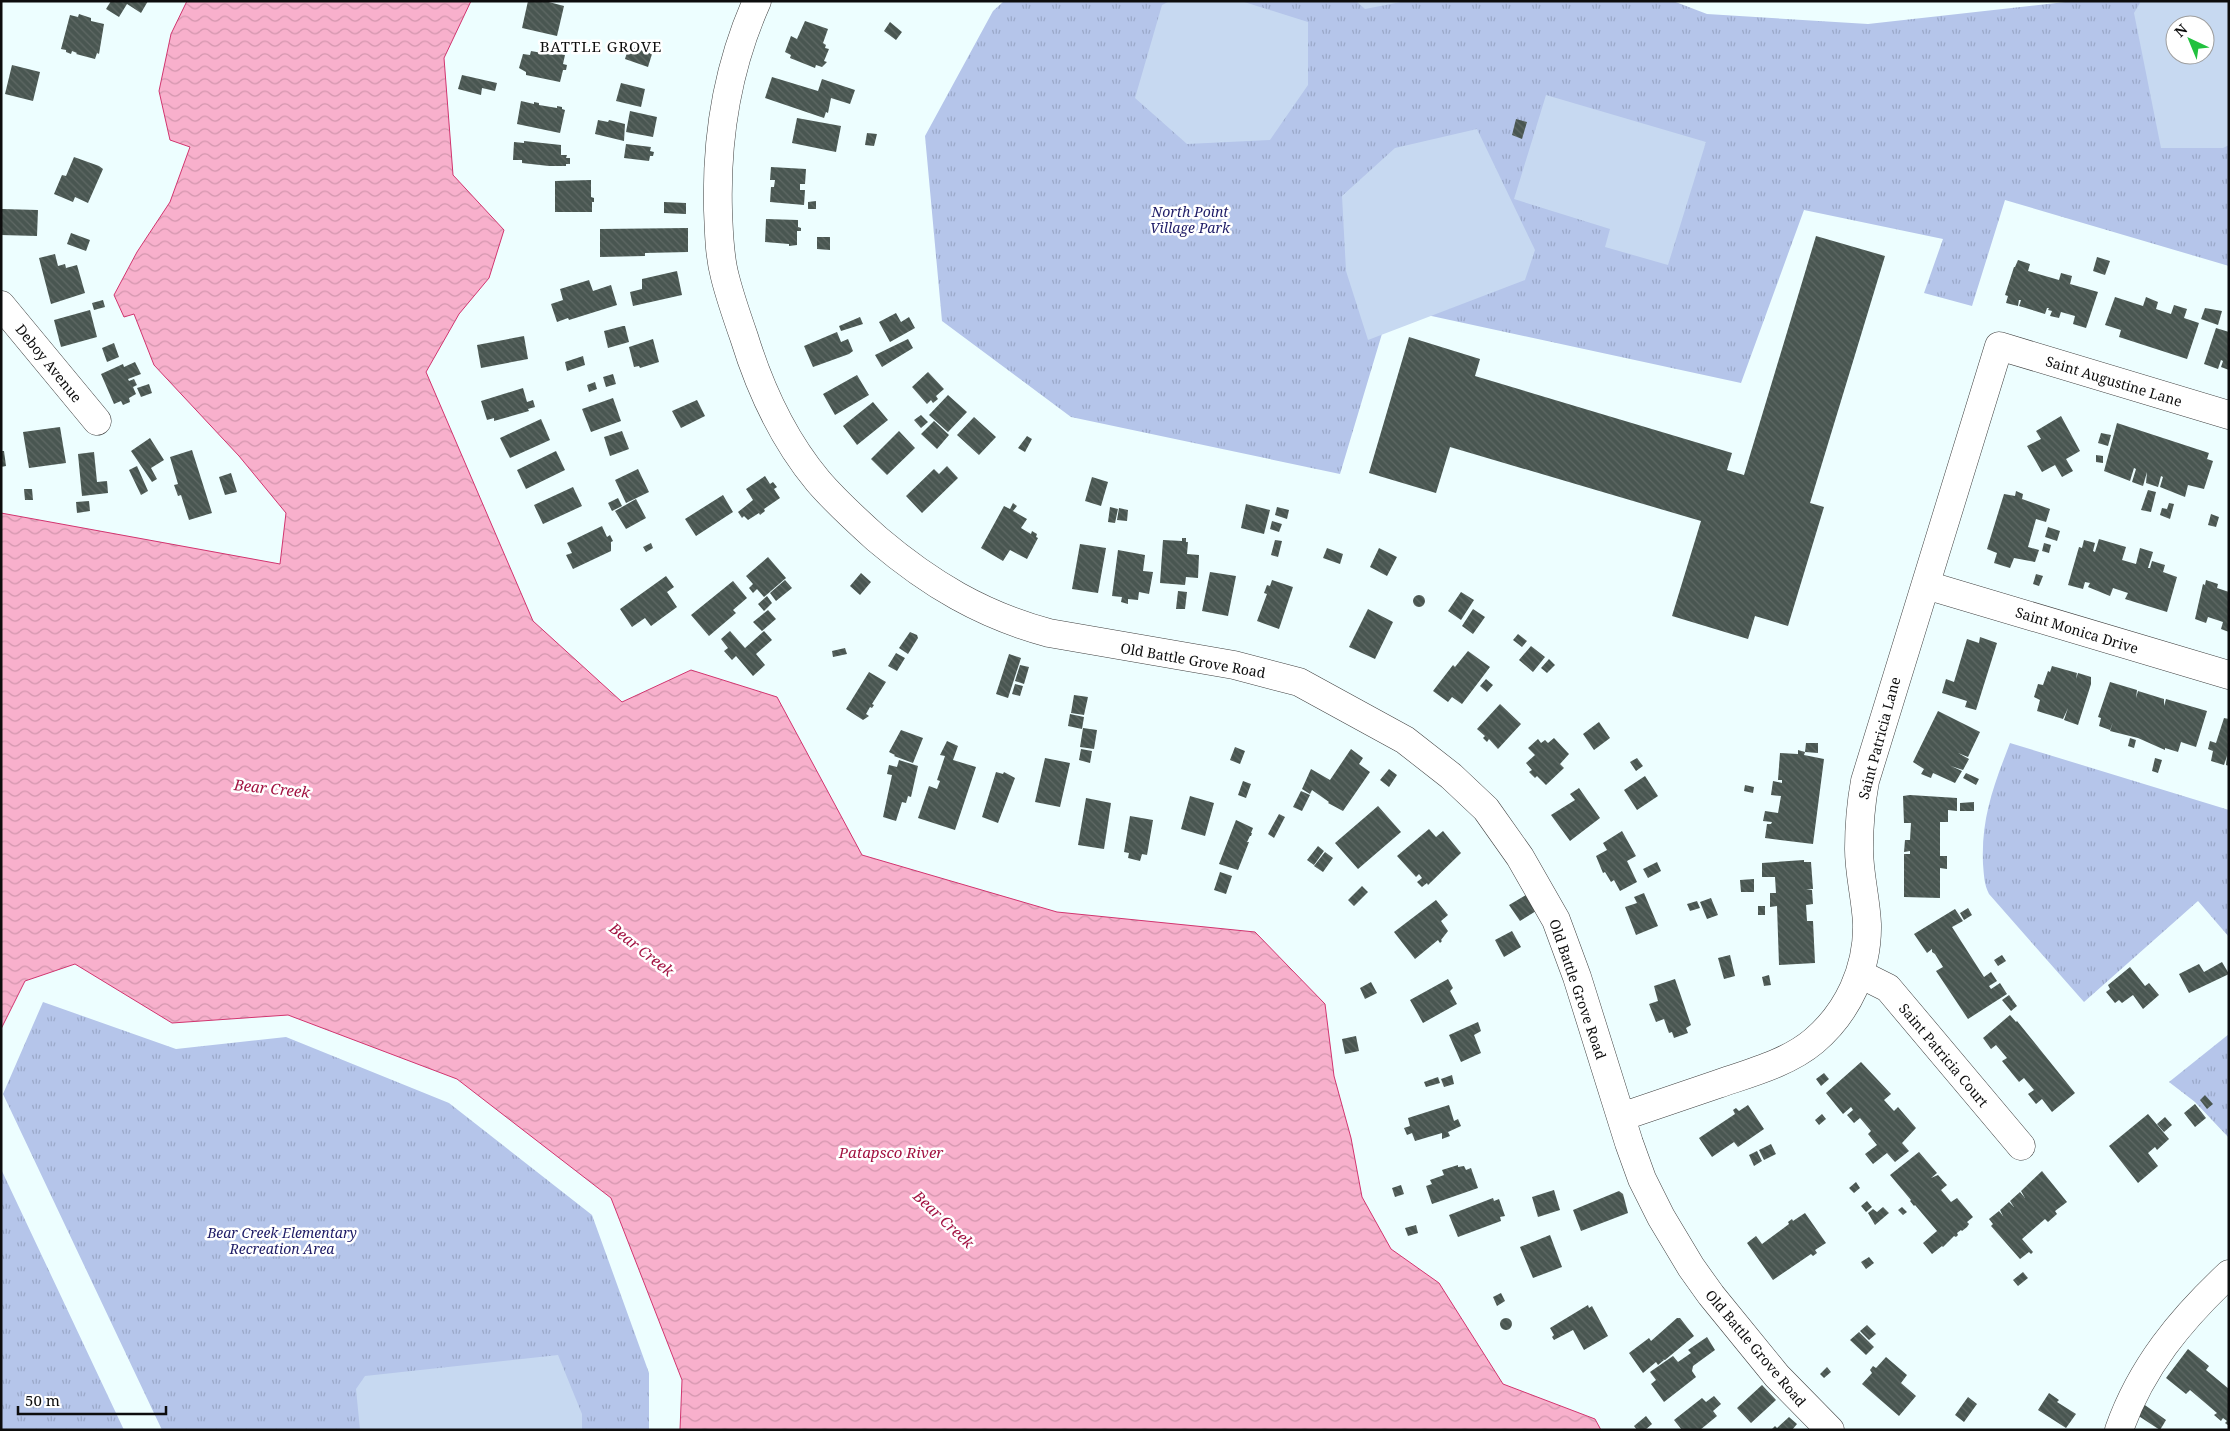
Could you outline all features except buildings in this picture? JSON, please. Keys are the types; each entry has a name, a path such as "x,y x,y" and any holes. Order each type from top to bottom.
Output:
{"street":[{"name":"Old Battle Grove Road","path":"757,1 735,58 718,150 722,257 730,294 763,392 784,431 818,480 869,532 912,568 941,588 1002,618 1050,633 1088,642 1234,665 1298,682 1358,713 1417,749 1486,809 1520,857 1548,904 1577,976 1642,1178 1662,1217 1691,1267 1711,1296 1778,1376 1817,1419 1830,1430"},
{"name":"Deboy Avenue","path":"1,304 96,421"},
{"name":"Saint Patricia Lane","path":"1621,1117 1750,1073 1795,1053 1814,1041 1836,1019 1847,1002 1860,974 1865,953 1867,924 1859,850 1860,812 1865,781 1888,700 1926,585 1999,346"},
{"name":"Saint Augustine Lane","path":"1999,346 2229,415"},
{"name":"Saint Monica Drive","path":"1926,585 2229,676"},
{"name":"Saint Patricia Court","path":"1860,974 1888,988 2021,1146"},
{"path":"2119,1430 2141,1378 2162,1347 2190,1312 2229,1274"}],"green space":[{"name":"North Point Village Park","path":"1004,1 1673,1 1707,14 1868,24 2074,1 2229,1 2229,266 2005,200 1972,306 1924,293 1943,239 1804,210 1741,383 1390,307 1340,474 1071,417 942,321 925,136 993,11"},
{"path":"2010,743 2229,810 2229,937 2198,901 2084,1002 1989,894 1986,887 1983,847 1986,816"},
{"name":"Bear Creek Elementary Recreation Area","path":"43,1002 176,1049 286,1037 449,1103 592,1215 649,1373 649,1430 162,1430 3,1094"},
{"path":"2229,1034 2229,1138 2195,1102 2169,1082"},
{"path":"1,1169 124,1430 1,1430"}],"shaded area":[{"path":"1170,1 1241,1 1308,22 1308,85 1270,140 1187,144 1135,98 1162,5"},
{"path":"1356,1 1406,1 1365,9"},
{"path":"2141,1 2229,1 2229,145 2223,148 2161,148 2134,13"},
{"path":"1546,95 1706,142 1668,265 1605,247 1610,229 1514,199"},
{"path":"1477,129 1535,250 1525,280 1368,340 1346,271 1342,196 1395,148"},
{"path":"558,1355 582,1414 582,1430 360,1430 356,1389 365,1376"}],"water":[{"name":"Patapsco River","path":"187,1 471,1 444,58 453,175 504,230 489,278 459,314 426,372 533,621 622,702 691,670 777,697 862,855 1057,912 1255,932 1325,1004 1334,1076 1351,1138 1362,1197 1391,1249 1439,1283 1503,1384 1595,1419 1601,1430 680,1430 682,1380 611,1198 457,1079 288,1015 172,1023 75,964 25,981 1,1029 1,513 280,564 286,513 239,456 154,365 134,314 124,317 114,295 137,252 170,202 190,147 170,140 159,91 171,34"}],"district":[{"name":"BATTLE GROVE","path":"601,46"}],"water label":[{"name":"Bear Creek","path":"272,788"},
{"name":"Bear Creek","path":"642,949"},
{"name":"Bear Creek","path":"944,1219"}]}
